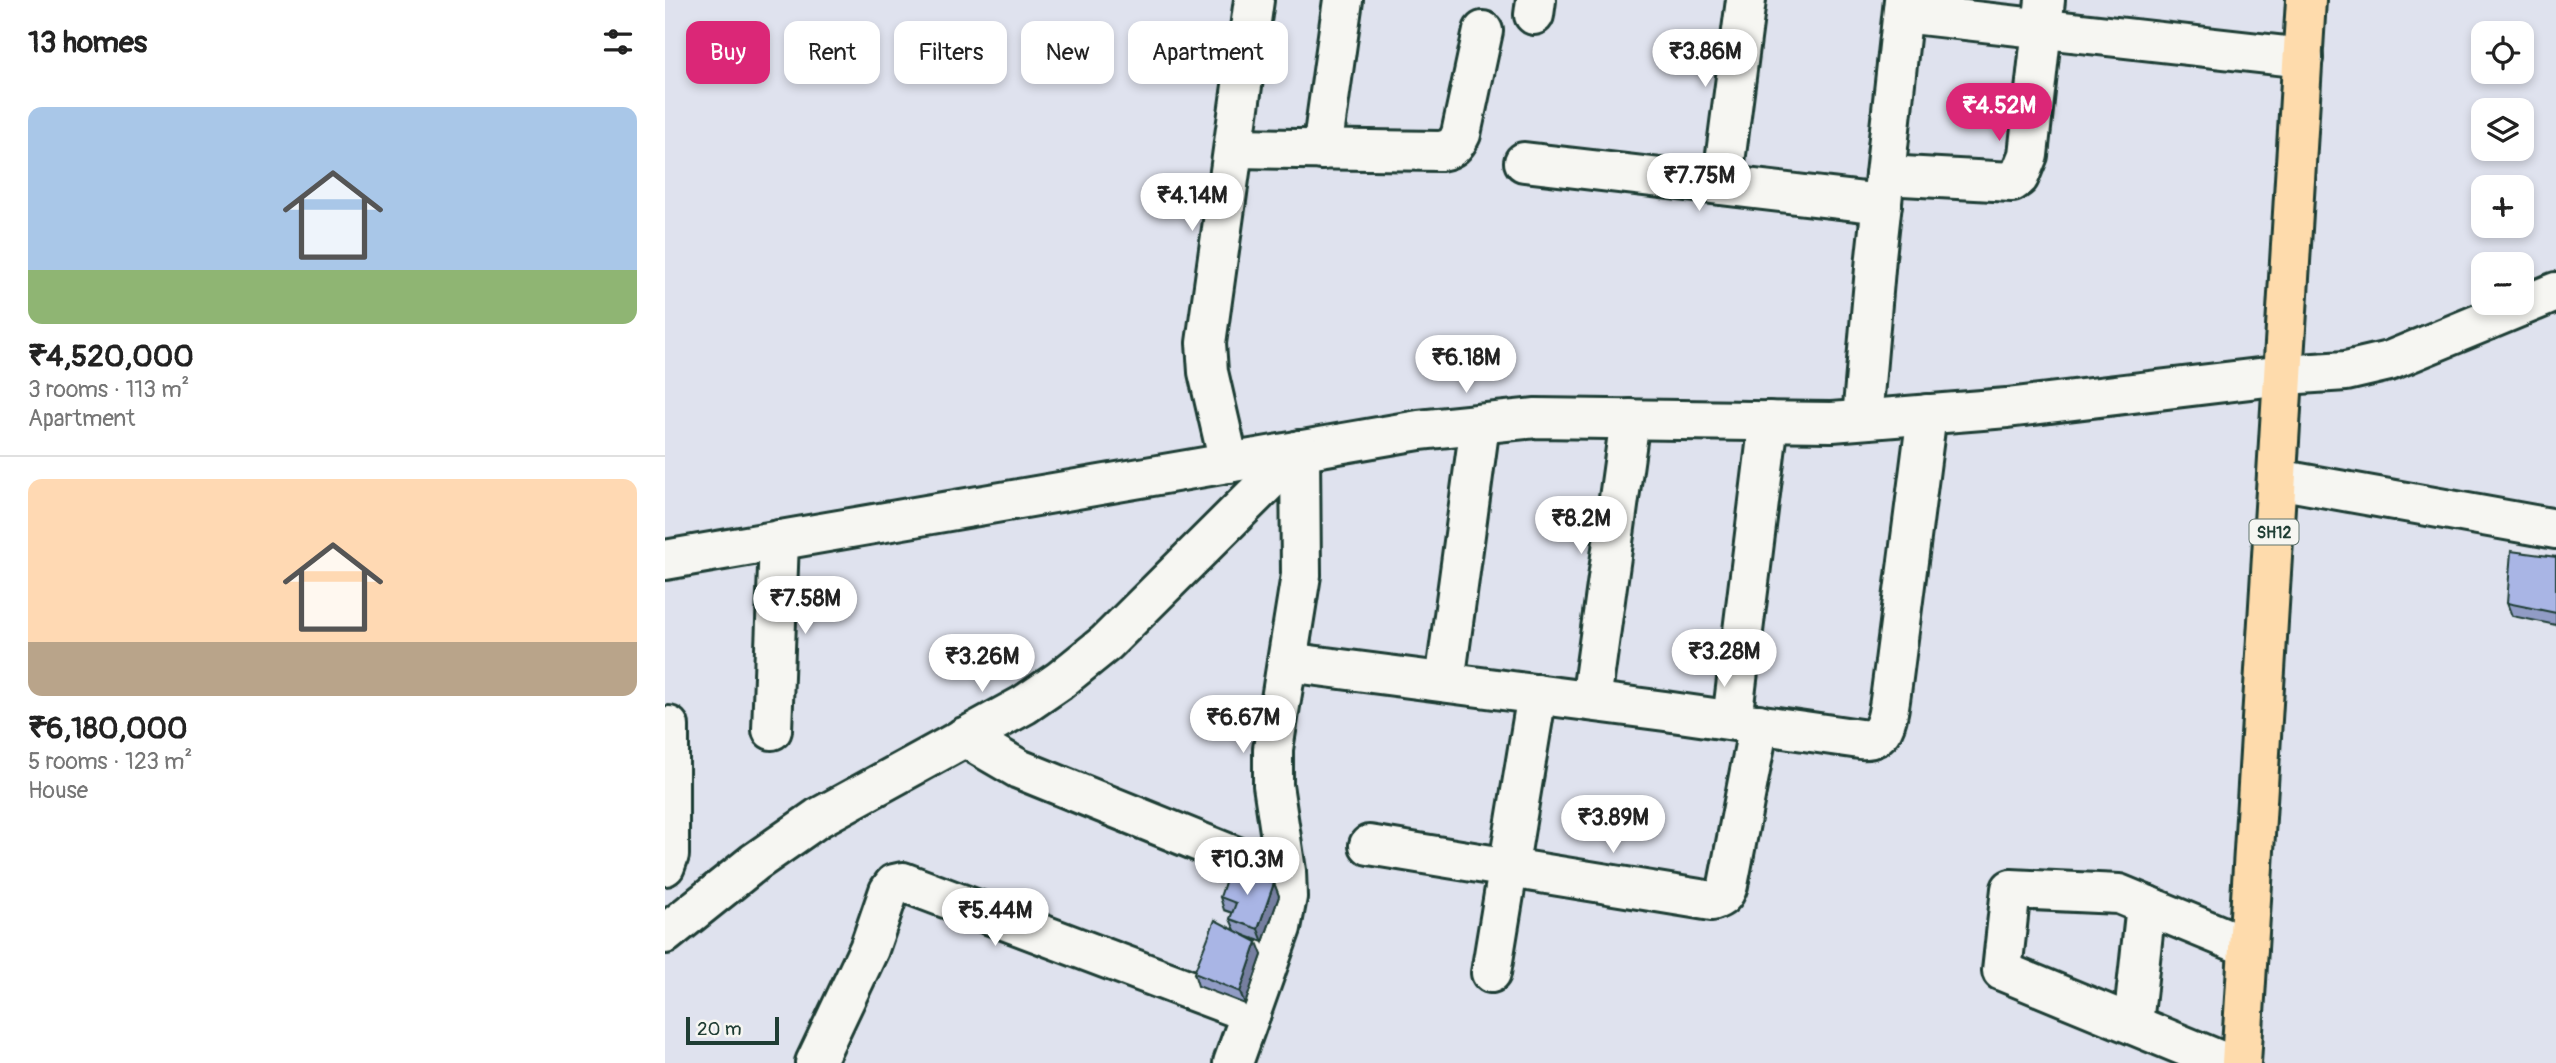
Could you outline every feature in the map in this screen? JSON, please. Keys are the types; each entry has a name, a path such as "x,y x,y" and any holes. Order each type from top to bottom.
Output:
{"main road":[{"name":"SH12","path":"2241,1063 2306,0"}],"street":[{"path":"1229,463 1208,372 1206,343 1254,0"},
{"path":"1322,150 1343,0"},
{"path":"1722,185 1746,0"},
{"path":"1862,419 1903,6 2043,13 2303,58"},
{"path":"1524,162 1722,185 1883,190 2012,182 2019,177 2028,155 2043,13"},
{"path":"1234,148 1450,149 1461,134 1483,31"},
{"path":"665,560 1419,430 1537,418 1832,422 2007,408 2346,371 2389,361 2556,292"},
{"path":"1287,662 1869,740 1882,731 1891,693 1927,414"},
{"path":"1591,701 1630,419"},
{"path":"1369,845 1712,901 1725,894 1745,722 1769,421"},
{"path":"1445,682 1481,424"},
{"path":"1233,1063 1281,929 1287,897 1273,773 1273,748 1301,575 1300,450"},
{"path":"665,934 755,862 818,818 1024,705 1059,681 1106,643 1300,450"},
{"path":"2277,479 2556,529"},
{"path":"772,730 779,540"},
{"path":"1491,973 1537,694"},
{"path":"665,866 669,855 669,726"},
{"path":"964,737 1019,769 1286,877"},
{"path":"815,1063 869,949 889,891 894,884 903,882 1251,1013"},
{"path":"2226,1063 2002,971 2011,889 2119,894 2248,947"},
{"path":"2133,1024 2146,905"}],"building":[{"path":"2511,551 2556,557 2556,613 2507,603"},
{"path":"1230,868 1274,883 1258,929 1230,919 1236,903 1220,897"},
{"path":"1215,920 1257,942 1240,992 1194,973"}]}
